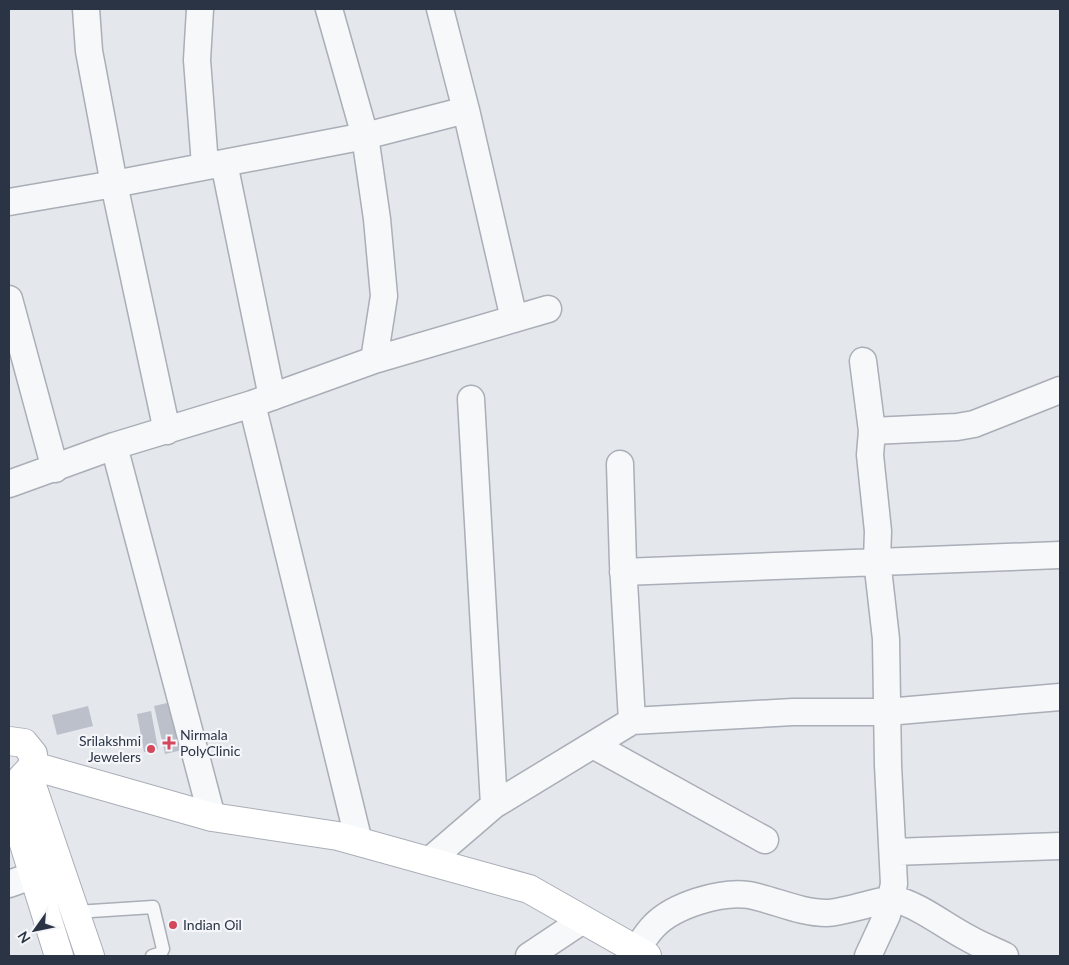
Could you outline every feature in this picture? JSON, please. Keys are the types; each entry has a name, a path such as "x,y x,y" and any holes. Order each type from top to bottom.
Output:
{"main road":[{"path":"9,738 24,743 33,754 23,773 76,912 90,956"},
{"path":"23,773 212,817 338,836 430,860 529,889 642,953"},
{"path":"9,796 59,956"}],"street":[{"path":"86,9 89,51 114,184 167,431"},
{"path":"200,9 196,60 215,164 262,401 360,842"},
{"path":"329,9 365,136 378,219 384,296 374,360"},
{"path":"440,9 466,110 514,319"},
{"path":"9,202 365,136 466,110"},
{"path":"9,299 55,469"},
{"path":"9,484 55,469 114,446 262,401 374,360 548,309"},
{"path":"864,361 872,431 870,455 878,531 877,560 886,639 894,884 892,898 868,956"},
{"path":"872,431 956,427 974,424 1060,390"},
{"path":"471,399 494,806"},
{"path":"114,446 212,817"},
{"path":"620,464 623,572 632,721"},
{"path":"623,572 877,560 1060,555"},
{"path":"430,860 494,806 632,721 793,712 887,712 1060,697"},
{"path":"593,745 765,840"},
{"path":"893,852 1060,846"},
{"path":"9,884 34,875"},
{"path":"642,953 654,926 668,914 703,900 729,894 750,895 784,906 827,913 858,908 892,898 926,913 967,938 1005,956"},
{"path":"529,956 583,920"}],"lane":[{"path":"76,912 153,907 163,949 161,953 152,956"}],"building":[{"path":"180,700 191,748 165,754 154,706"},
{"path":"88,706 93,726 57,735 52,715"},
{"path":"151,711 158,749 144,752 137,714"}],"place":[{"name":"Nirmala PolyClinic","path":"169,743"},
{"name":"Srilakshmi Jewelers","path":"151,749"},
{"name":"Indian Oil","path":"173,925"}]}
